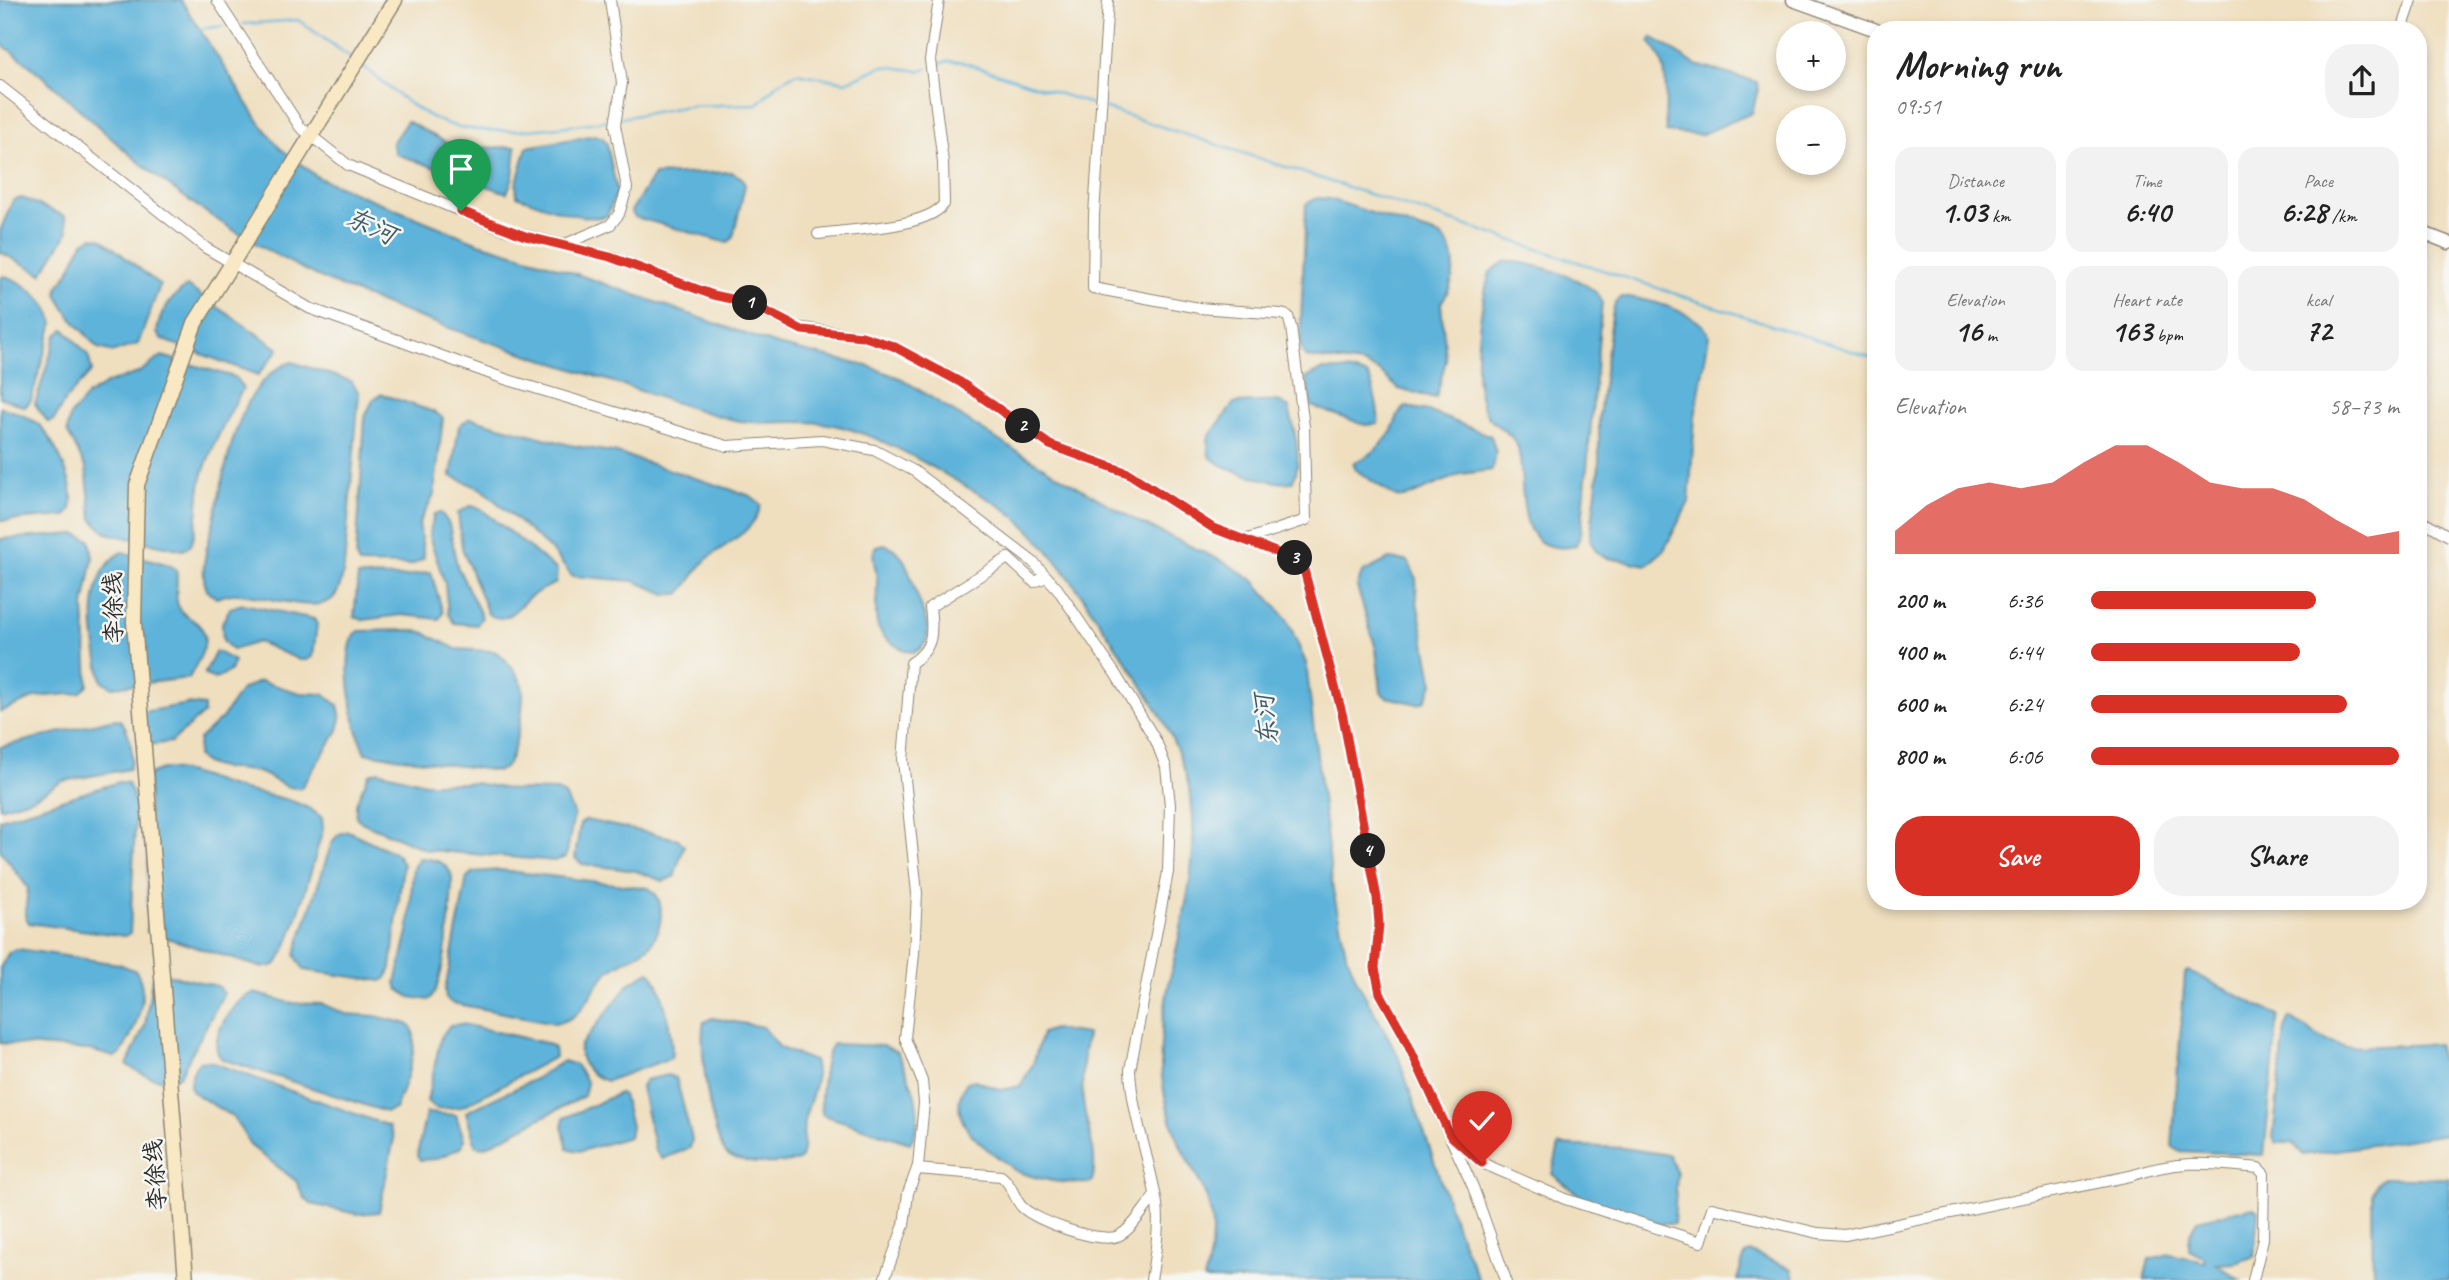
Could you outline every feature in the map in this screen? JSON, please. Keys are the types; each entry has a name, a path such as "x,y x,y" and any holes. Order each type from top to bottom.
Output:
{"main road":[{"name":"李徐线","path":"186,1280 134,622 137,485 195,323 395,0"}],"street":[{"path":"216,0 300,127 334,155 397,187 506,230 610,257 713,295 750,303 802,330 862,336 893,346 960,382 1050,445 1128,473 1197,520 1298,559 1307,570 1317,626 1343,717 1377,898 1379,924 1375,968 1380,993 1403,1034 1450,1135 1485,1216 1506,1280"},
{"path":"562,245 605,229 619,214 627,188 615,125 622,83 610,0"},
{"path":"818,234 884,227 926,216 941,208 945,195 943,162 931,67 939,0"},
{"path":"1108,0 1094,215 1093,288 1199,308 1287,316 1304,427 1306,520 1245,540"},
{"path":"1793,0 1867,27"},
{"path":"2405,21 2412,0"},
{"path":"0,86 206,248 309,308 505,379 727,446 751,447 821,440 874,450 914,471 1028,557 1047,576 1082,623 1148,726 1166,767 1170,805 1168,872 1130,1070 1133,1103 1155,1196 1158,1235 1151,1280"},
{"path":"2427,234 2449,243"},
{"path":"2427,523 2449,536"},
{"path":"884,1280 904,1225 908,1193 917,1169 924,1092 905,1038 917,893 902,760 911,663 929,646 930,607 956,590 1008,558 1034,582 1047,576"},
{"path":"1450,1135 1482,1163 1564,1199 1701,1242 1712,1208 1818,1233 1844,1235 2130,1175 2164,1164 2194,1162 2258,1168 2264,1174 2263,1239 2253,1280"},
{"path":"917,1169 1001,1176 1010,1184 1021,1206 1036,1217 1102,1237 1124,1232 1155,1196"}],"water":[{"name":"东河","path":"0,0 181,0 260,123 280,148 319,178 476,242 537,260 777,345 871,367 902,379 1006,445 1139,522 1226,563 1253,580 1287,619 1306,663 1333,890 1346,953 1358,983 1397,1053 1459,1234 1479,1280 1204,1280 1212,1241 1212,1221 1203,1189 1172,1123 1165,1097 1161,1056 1164,1011 1192,862 1193,831 1187,778 1163,720 1141,683 1057,562 1030,530 1014,516 920,460 867,435 829,424 742,421 699,411 424,319 298,267 236,232 176,191 120,146 32,67 0,43"},
{"path":"1652,37 1696,65 1757,82 1758,89 1752,113 1700,135 1666,132 1665,72 1657,51 1649,42"},
{"path":"407,121 456,148 516,147 513,177 507,193 396,154 392,143"},
{"path":"595,135 603,138 607,144 617,192 607,216 575,215 517,196 516,185 527,147"},
{"path":"732,172 742,178 745,185 733,238 727,243 635,217 631,211 654,175"},
{"path":"22,198 65,216 68,232 42,274 0,252 0,231 13,200"},
{"path":"1317,198 1330,199 1440,236 1447,243 1454,269 1450,287 1441,303 1446,360 1436,398 1399,389 1379,371 1363,364 1305,357 1300,345 1306,204"},
{"path":"93,237 101,238 160,285 138,344 114,352 98,348 71,318 57,295 58,287 69,272 83,242"},
{"path":"1504,262 1528,264 1574,279 1587,286 1602,302 1581,534 1576,545 1569,547 1550,546 1538,540 1531,530 1523,502 1517,445 1515,440 1490,419 1481,401 1477,365 1483,305 1490,272"},
{"path":"5,276 35,294 47,308 53,323 31,400 25,407 0,397 0,278"},
{"path":"187,286 279,349 258,375 161,339 157,333 163,312"},
{"path":"1621,297 1643,299 1670,307 1695,320 1709,335 1695,417 1689,502 1664,550 1647,565 1607,558 1596,551 1590,539 1599,466 1599,417 1612,316 1615,303"},
{"path":"64,329 88,355 92,371 66,399 54,420 48,422 35,404 56,336"},
{"path":"162,356 235,377 243,388 206,465 200,486 193,538 190,546 183,550 106,533 92,519 86,468 67,431 70,416 88,395 108,383 138,373"},
{"path":"292,362 351,381 359,393 344,567 339,587 333,598 314,605 234,594 216,598 206,589 204,562 237,427 259,386 274,371"},
{"path":"1322,370 1347,370 1367,375 1376,399 1378,424 1365,425 1311,406 1306,378"},
{"path":"381,394 434,412 443,418 434,495 419,523 424,558 412,565 359,564 356,558 365,417 373,400"},
{"path":"1278,401 1289,408 1295,435 1298,456 1292,482 1249,475 1225,466 1209,456 1208,438 1234,403"},
{"path":"0,407 36,422 53,444 70,484 71,508 66,516 0,521"},
{"path":"1407,407 1428,411 1491,436 1496,453 1492,470 1461,474 1404,498 1396,497 1356,470 1353,463 1382,444 1398,415"},
{"path":"470,418 570,445 617,453 751,496 761,505 753,523 707,559 679,594 666,594 634,581 572,576 551,550 482,489 451,476 459,426"},
{"path":"470,506 480,508 557,570 556,583 533,595 504,617 488,614 462,548 458,513"},
{"path":"441,513 449,524 457,566 482,617 477,625 454,623 448,614 445,584 429,536 434,514"},
{"path":"76,534 90,540 93,558 84,606 88,685 80,693 36,697 0,712 0,539"},
{"path":"884,544 903,559 926,619 926,640 915,652 902,649 886,639 877,624 877,577 873,553 876,546"},
{"path":"122,552 170,565 176,570 176,599 179,608 200,626 205,639 202,653 189,678 112,687 102,681 94,630 96,594 100,577 109,563"},
{"path":"1389,559 1408,561 1416,578 1417,602 1433,684 1425,701 1418,704 1386,697 1381,692 1376,649 1357,587 1362,573"},
{"path":"431,572 443,613 439,619 401,615 364,620 354,617 358,576 403,577"},
{"path":"243,604 314,619 317,624 313,656 300,660 258,642 232,650 223,640 222,623 230,608"},
{"path":"358,631 423,632 456,649 494,651 515,671 522,686 521,716 516,741 505,768 498,771 365,753 356,727 350,690 349,655 352,641"},
{"path":"216,651 234,661 230,671 215,679 205,675 205,672"},
{"path":"260,681 300,693 323,694 338,705 341,719 338,730 301,788 285,785 252,771 210,765 197,756 199,739 222,718 241,690"},
{"path":"188,704 204,706 204,713 171,742 149,745 142,712"},
{"path":"114,719 124,724 129,736 132,757 129,769 63,781 33,798 0,808 0,747"},
{"path":"162,769 190,773 236,788 293,801 322,818 323,830 295,922 289,941 276,964 260,967 147,932 149,774"},
{"path":"378,771 425,783 475,783 513,790 557,791 565,795 574,815 566,857 555,861 427,850 363,823 356,817 356,803 369,774"},
{"path":"119,782 128,783 136,804 130,933 125,936 29,923 25,915 28,888 0,850 0,819"},
{"path":"586,820 678,839 684,846 674,877 663,881 636,871 582,864 575,858 580,824"},
{"path":"348,831 397,854 403,864 391,968 387,978 382,981 304,970 295,955 332,842 339,834"},
{"path":"419,858 443,864 452,877 443,962 435,992 429,1000 410,997 398,989 396,983 409,927 413,868"},
{"path":"500,870 648,888 658,899 661,915 654,940 645,950 608,972 580,1010 565,1021 555,1023 452,1003 446,999 445,990 467,877 474,872"},
{"path":"18,949 119,964 136,971 142,1002 131,1036 120,1055 114,1057 89,1050 0,1043 0,968 9,952"},
{"path":"2188,971 2278,1015 2264,1155 2178,1151 2172,1146 2185,973"},
{"path":"157,972 217,986 224,993 180,1075 168,1080 146,1075 127,1065 145,1025 152,980"},
{"path":"649,972 663,998 671,1040 671,1058 607,1081 601,1079 591,1073 583,1063 580,1046 630,983"},
{"path":"254,993 291,1003 323,1004 346,1014 375,1016 409,1024 413,1031 413,1053 395,1109 386,1112 222,1059 217,1051 219,1032 238,1003"},
{"path":"712,1018 763,1027 780,1048 814,1061 815,1084 804,1122 803,1148 799,1161 754,1163 729,1156 723,1148 712,1114 703,1050 704,1022"},
{"path":"2290,1018 2323,1039 2346,1047 2437,1044 2449,1089 2449,1134 2303,1155 2293,1143 2277,1143 2273,1137 2285,1029"},
{"path":"462,1024 546,1043 554,1048 555,1057 461,1107 436,1109 427,1101 441,1037 450,1025"},
{"path":"1053,1029 1087,1034 1082,1092 1094,1163 1091,1183 1056,1181 1018,1172 974,1137 961,1118 961,1095 967,1082 975,1080 1001,1090 1020,1086 1033,1064 1042,1033"},
{"path":"833,1044 884,1046 897,1052 912,1085 917,1109 915,1132 910,1143 823,1115 823,1078"},
{"path":"208,1061 389,1126 394,1138 379,1212 357,1214 311,1204 304,1198 296,1181 251,1146 234,1118 191,1091 190,1079 194,1069 199,1062"},
{"path":"563,1061 576,1065 587,1083 584,1096 485,1147 476,1146 466,1112 535,1079"},
{"path":"668,1075 676,1078 692,1139 690,1148 662,1159 655,1150 641,1087 645,1080"},
{"path":"620,1093 623,1095 631,1126 629,1137 581,1151 568,1149 562,1126 564,1118"},
{"path":"426,1113 456,1115 464,1139 462,1147 436,1159 420,1160 417,1155"},
{"path":"1559,1145 1623,1148 1669,1155 1677,1173 1674,1224 1658,1224 1587,1201 1552,1174"},
{"path":"2383,1178 2449,1178 2449,1280 2373,1280 2372,1193 2377,1182"},
{"path":"2253,1207 2258,1211 2254,1256 2236,1263 2216,1264 2241,1280 2144,1280 2149,1259 2170,1254 2205,1262 2205,1258 2189,1250 2190,1234 2197,1220"},
{"path":"1751,1252 1792,1269 1794,1280 1737,1280 1745,1254"}],"waterway":[{"path":"243,24 298,20 353,59"},
{"path":"199,29 223,26"},
{"path":"934,66 948,61 962,62 1097,106"},
{"path":"361,65 422,112 463,128 528,130 614,119"},
{"path":"621,118 687,106 757,104 777,84 796,73 846,82 883,66 921,71 927,69"},
{"path":"1104,108 1867,356"}],"route":[{"path":"461,211 506,230 594,252 713,295 750,303 802,330 862,336 893,346 960,382 1050,445 1120,469 1146,483 1197,520 1302,562 1307,570 1317,626 1343,717 1377,898 1379,924 1375,968 1380,993 1403,1034 1450,1135 1482,1163"}]}
